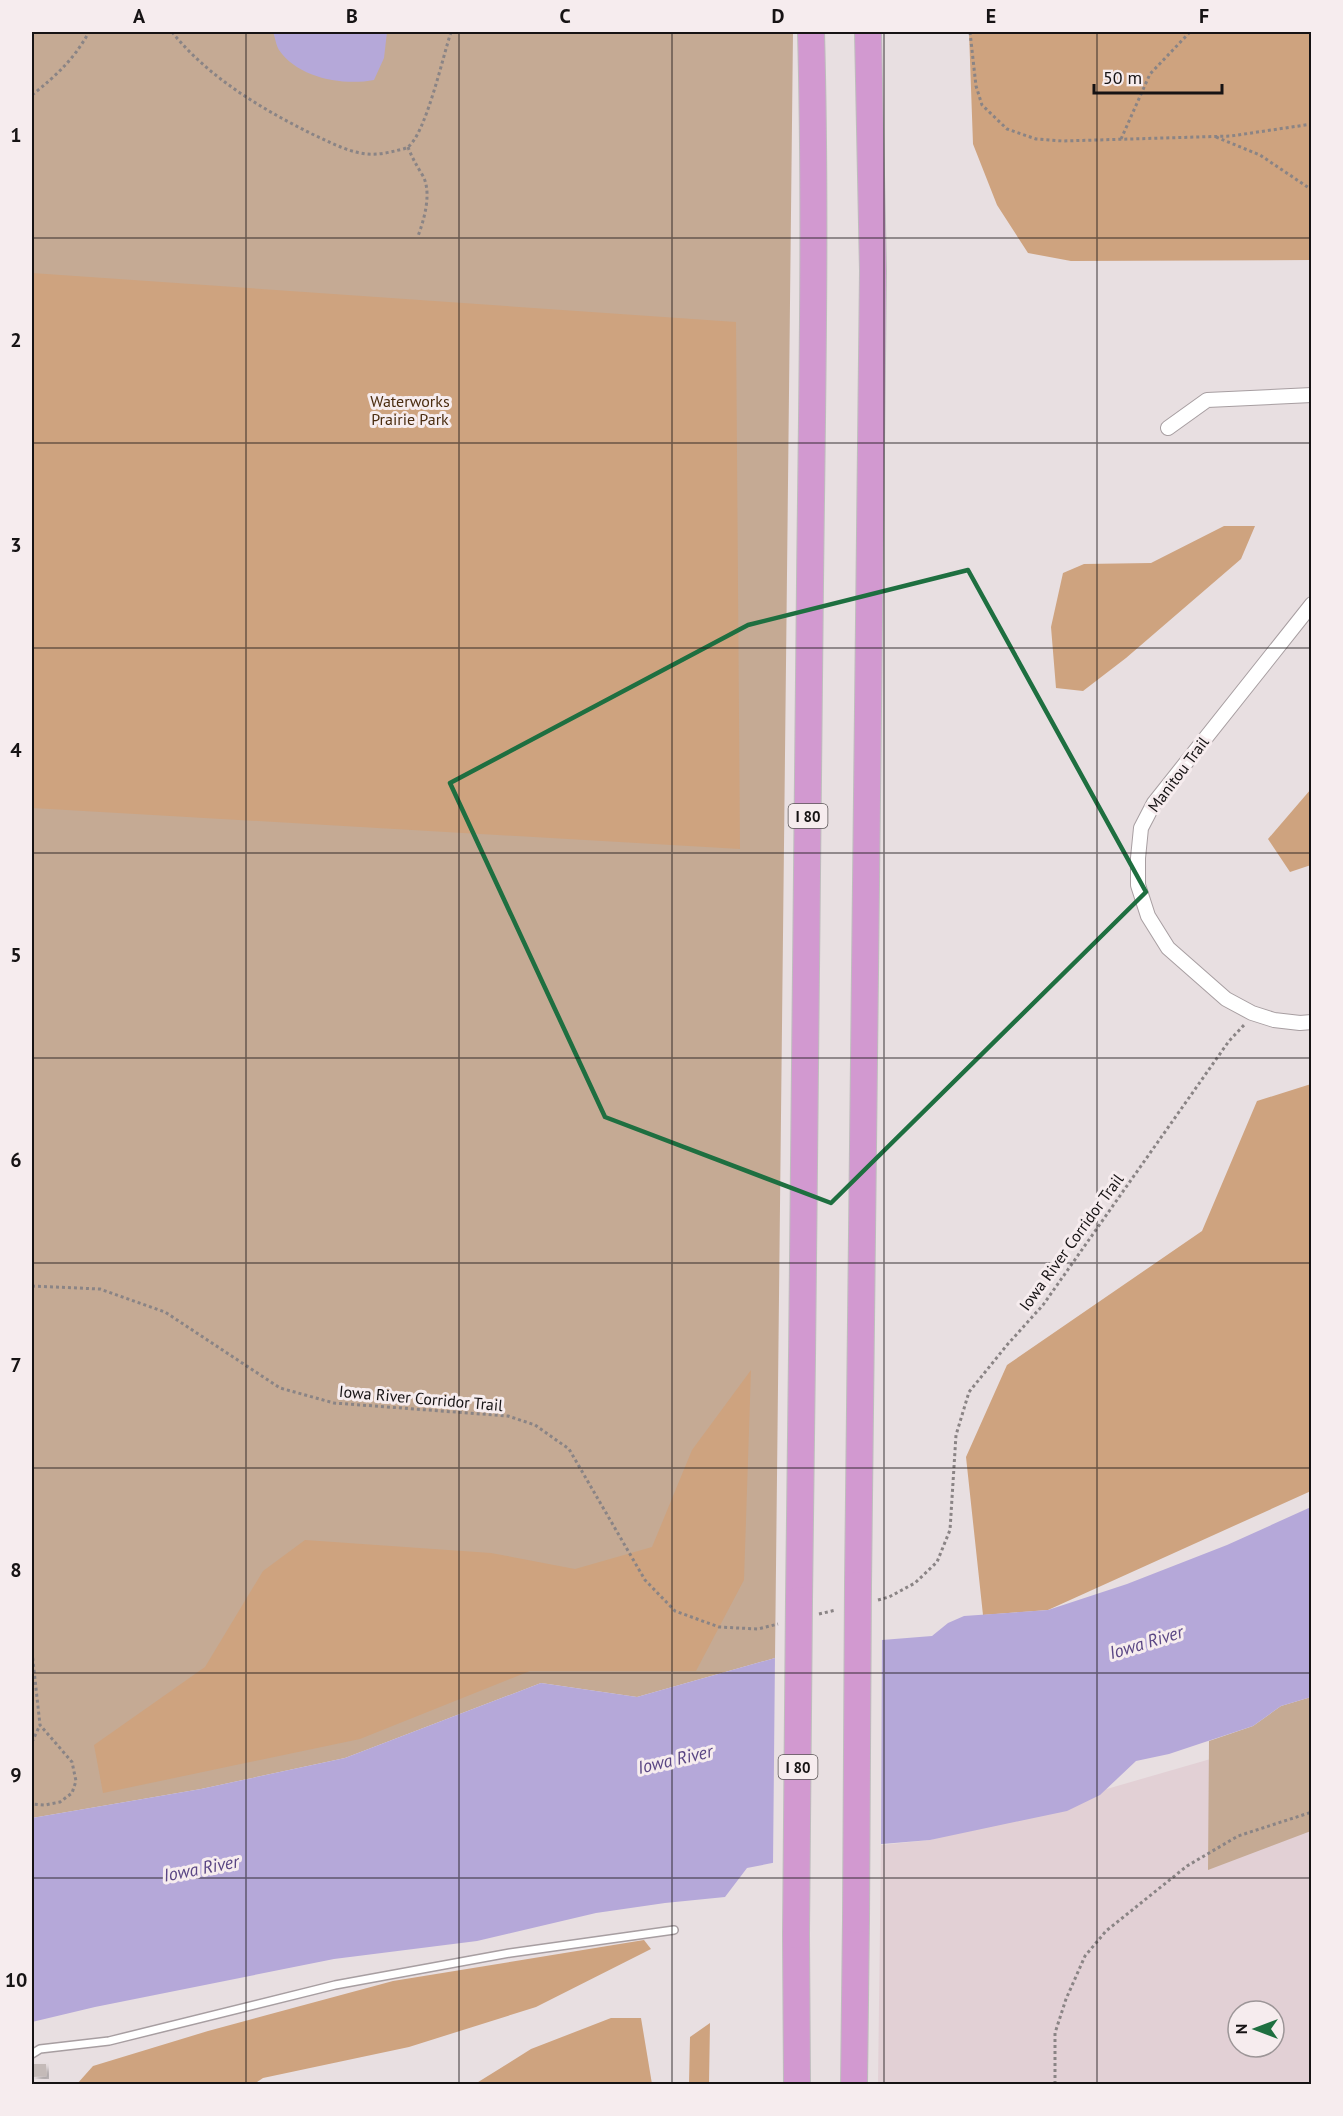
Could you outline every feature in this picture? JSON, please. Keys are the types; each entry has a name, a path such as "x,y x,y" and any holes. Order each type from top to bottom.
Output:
{"highway":[{"name":"I 80","path":"796,2085 796,1935 806,1607 813,208 811,32"},
{"path":"854,2085 856,1920 868,1592 873,271 868,32"}],"street":[{"path":"1168,428 1207,400 1311,395"},
{"name":"Manitou Trail","path":"1311,604 1154,803 1141,828 1138,858 1138,885 1148,916 1168,948 1226,999 1274,1020 1311,1022"}],"lane":[{"path":"32,2054 40,2049 109,2041 335,1985 510,1953 674,1930"}],"path":[{"path":"32,95 55,77 77,52 89,32"},
{"path":"172,32 182,44 253,103 347,150 369,155 388,153 408,147 422,126 451,32"},
{"path":"970,32 976,86 982,105 1007,129 1036,139 1063,141 1215,136 1311,124"},
{"path":"1121,139 1150,74 1190,32"},
{"path":"1215,136 1260,155 1311,190"},
{"path":"408,147 413,163 424,178 427,196 424,220 418,236"},
{"name":"Iowa River Corridor Trail","path":"868,1592 889,1597 915,1583 937,1562 950,1530 956,1435 969,1392 1043,1305 1229,1041 1242,1028 1252,1012"},
{"name":"Iowa River Corridor Trail","path":"32,1286 100,1289 165,1312 280,1388 334,1403 508,1416 535,1425 569,1449 645,1580 675,1611 719,1627 758,1629 785,1622"},
{"path":"806,1607 845,1608"},
{"path":"32,1652 40,1725 32,1742"},
{"path":"32,1804 45,1805 60,1802 72,1793 76,1780 72,1762 40,1725"},
{"path":"1055,2085 1055,2033 1085,1956 1106,1931 1187,1866 1238,1836 1311,1812"}],"highlighted area":[{"path":"968,570 1146,892 831,1203 605,1117 450,783 748,625"}],"shaded area":[{"path":"1311,1730 1311,2084 878,2084 881,1845 930,1840"}],"green space":[{"name":"Waterworks Prairie Park","path":"32,32 793,32 775,1658 637,1697 541,1683 345,1758 201,1789 32,1818"},
{"path":"969,32 1311,32 1311,260 1071,261 1028,253 997,205 973,144"},
{"path":"32,273 736,322 740,849 32,808"},
{"path":"1224,526 1255,526 1241,559 1126,658 1083,691 1056,688 1051,627 1063,573 1084,564 1151,563"},
{"path":"1311,789 1311,865 1290,872 1268,839"},
{"path":"1311,1084 1311,1491 1048,1610 983,1615 966,1457 1007,1365 1202,1231 1257,1101"},
{"path":"751,1370 744,1580 696,1671 530,1671 360,1739 103,1793 94,1745 205,1667 263,1571 305,1540 491,1553 575,1569 652,1547 692,1450"},
{"path":"1311,1697 1311,1831 1208,1870 1209,1741 1253,1726 1281,1706"},
{"path":"644,1940 651,1949 536,2007 409,2047 263,2078 254,2084 77,2084 93,2066 208,2031 393,1981"},
{"path":"611,2018 641,2018 652,2084 475,2084 531,2049"},
{"path":"710,2023 709,2084 689,2084 690,2037"}],"water":[{"path":"273,32 387,32 384,58 374,80 349,82 322,78 287,60 278,48"},
{"name":"Iowa River","path":"1311,1507 1311,1697 1281,1706 1253,1726 1169,1754 1136,1761 1100,1795 1067,1811 930,1840 858,1846 747,1868 725,1897 596,1913 477,1941 334,1959 95,2007 32,2022 32,1818 201,1789 345,1758 541,1683 637,1697 775,1658 882,1640 932,1636 948,1623 964,1616 1048,1610 1127,1584 1227,1545"}],"pier":[{"path":"882,1637 881,1848 858,1849 773,1866 775,1655"}],"building":[{"path":"33,2064 46,2064 47,2076 33,2077"}]}
